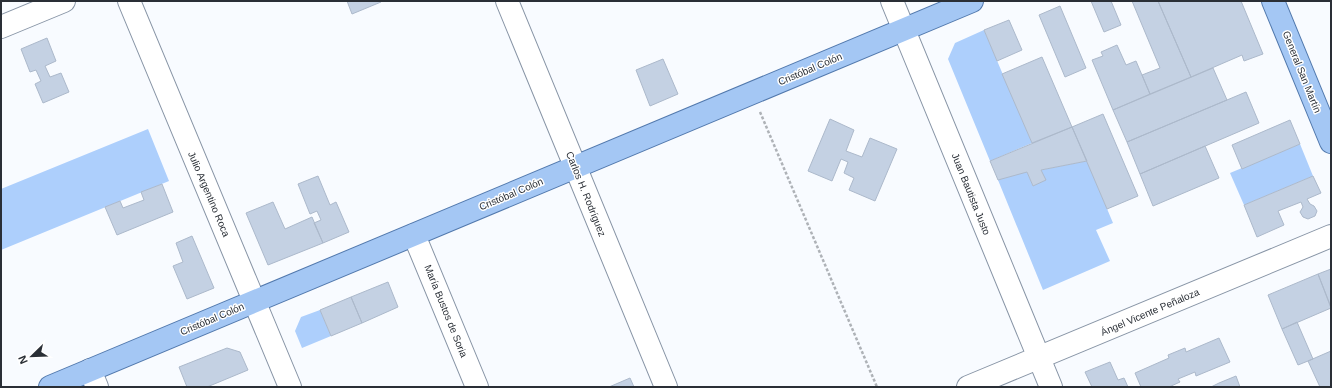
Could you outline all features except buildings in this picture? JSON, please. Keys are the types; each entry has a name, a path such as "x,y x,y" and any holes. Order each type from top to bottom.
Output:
{"main road":[{"name":"Cristóbal Colón","path":"50,387 93,379 254,302 972,1"},
{"name":"General San Martín","path":"1273,1 1331,142"}],"street":[{"path":"1,27 64,1"},
{"name":"Julio Argentino Roca","path":"129,1 290,387"},
{"name":"Carlos H. Rodríguez","path":"507,1 666,387"},
{"name":"Juan Bautista Justo","path":"892,1 1051,387"},
{"name":"María Bustos de Soria","path":"414,234 477,387"},
{"name":"Ángel Vicente Peñaloza","path":"968,387 1331,236"}],"path":[{"path":"752,93 877,387"}],"shaded area":[{"path":"984,30 1032,143 990,161 948,59 955,43"},
{"path":"148,129 169,181 1,250 1,189"},
{"path":"1300,144 1313,176 1244,205 1230,173"},
{"path":"1087,161 1113,223 1096,230 1110,261 1043,290 998,180 1006,176 1027,172 1033,186 1045,180 1041,170"},
{"path":"320,310 331,336 302,348 295,331 301,317"}]}
